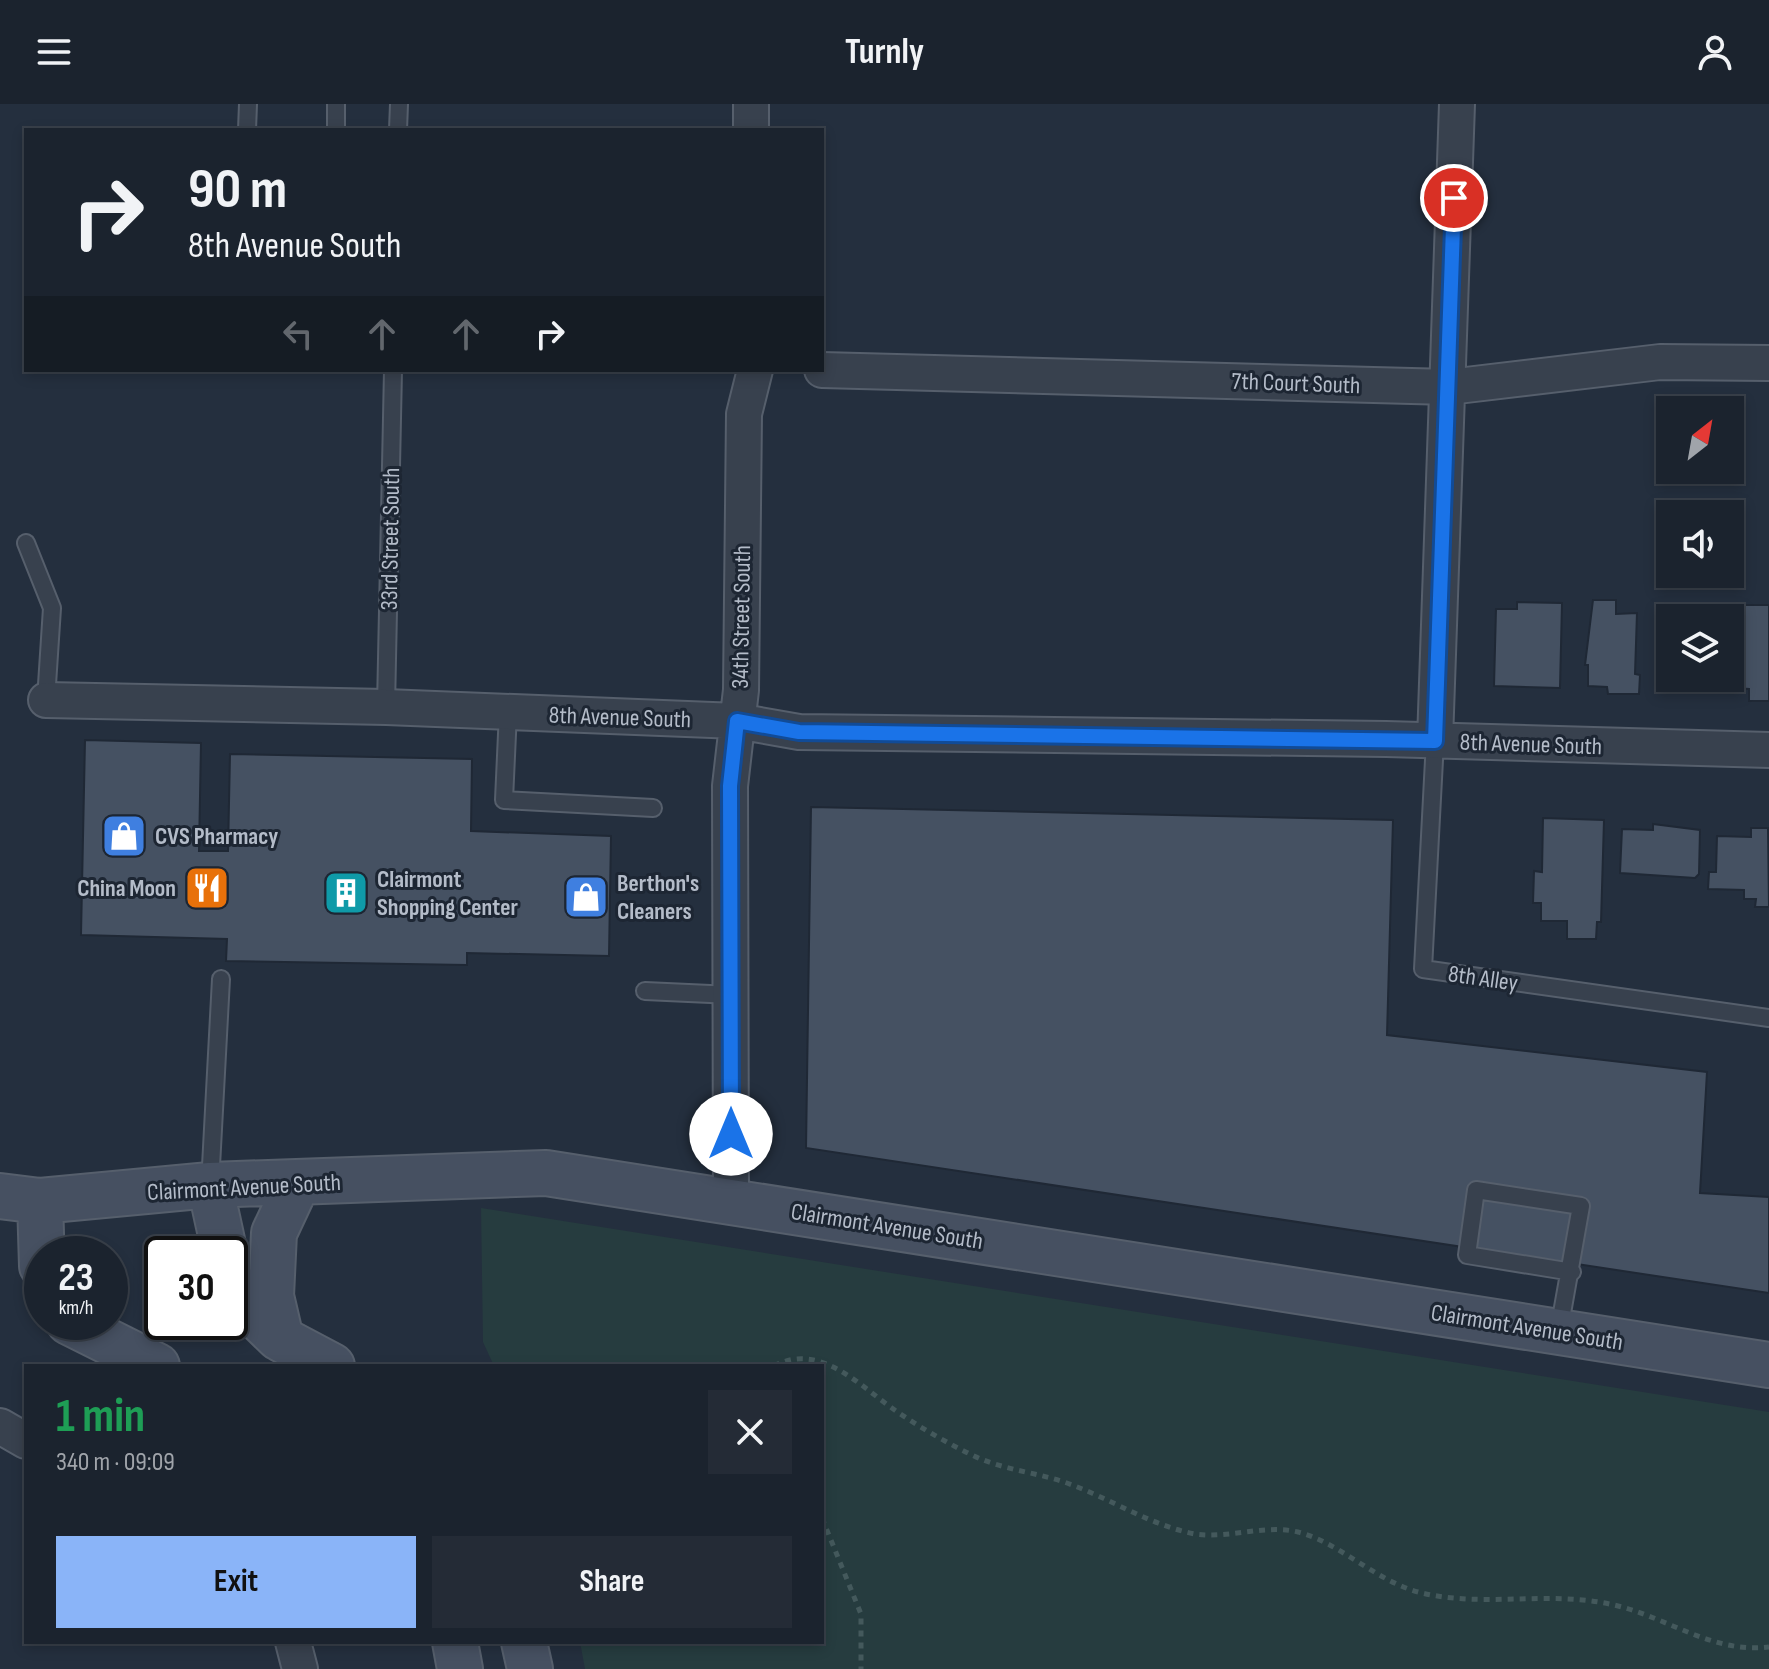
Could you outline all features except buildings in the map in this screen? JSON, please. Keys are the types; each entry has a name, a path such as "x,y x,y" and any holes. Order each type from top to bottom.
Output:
{"street":[{"path":"751,104 751,128"},
{"path":"1435,741 1457,104"},
{"name":"7th Court South","path":"824,370 1449,387 1660,362 1769,363"},
{"name":"34th Street South","path":"731,1201 730,786 741,690 744,414 754,372"},
{"name":"8th Avenue South","path":"46,700 386,707 737,721 799,732 1435,741 1769,750"},
{"name":"Clairmont Avenue South","path":"20,1198 210,1185 546,1173 1769,1365"},
{"path":"281,1339 271,1296 274,1233 297,1184"},
{"path":"210,1185 221,1236"},
{"path":"20,1198 32,1236"},
{"path":"248,1308 281,1339 328,1364"},
{"path":"105,1340 153,1364"},
{"path":"0,1426 24,1440"},
{"path":"294,1644 300,1669"},
{"path":"455,1644 460,1669"},
{"path":"524,1644 530,1669"}],"lane":[{"path":"247,128 248,104"},
{"path":"336,104 336,128"},
{"path":"398,128 399,104"},
{"name":"33rd Street South","path":"386,707 393,372"},
{"path":"26,543 52,608 46,700"},
{"path":"508,712 504,800 653,808"},
{"name":"8th Alley","path":"1435,741 1423,969 1769,1018"},
{"path":"210,1185 221,979"},
{"path":"645,991 732,995"},
{"path":"1559,1332 1572,1272 1581,1206 1476,1190 1467,1255 1572,1272"}],"path":[{"path":"778,1364 788,1358 823,1364"},
{"path":"824,1364 837,1368 905,1417 977,1457 1059,1481 1110,1500 1157,1524 1197,1534 1298,1532 1386,1581 1421,1593 1453,1598 1612,1605 1725,1647 1769,1647"},
{"path":"824,1523 861,1614 861,1669"}],"green space":[{"path":"481,1208 1769,1412 1769,1669 585,1669 580,1644 824,1644 824,1364 493,1364 483,1342"}],"place":[{"name":"CVS Pharmacy","path":"124,836"},
{"name":"China Moon","path":"207,888"},
{"name":"Clairmont Shopping Center","path":"346,893"},
{"name":"Berthon's Cleaners","path":"586,897"}],"route":[{"path":"731,1134 730,786 737,721 799,732 1435,741 1454,198"}]}
